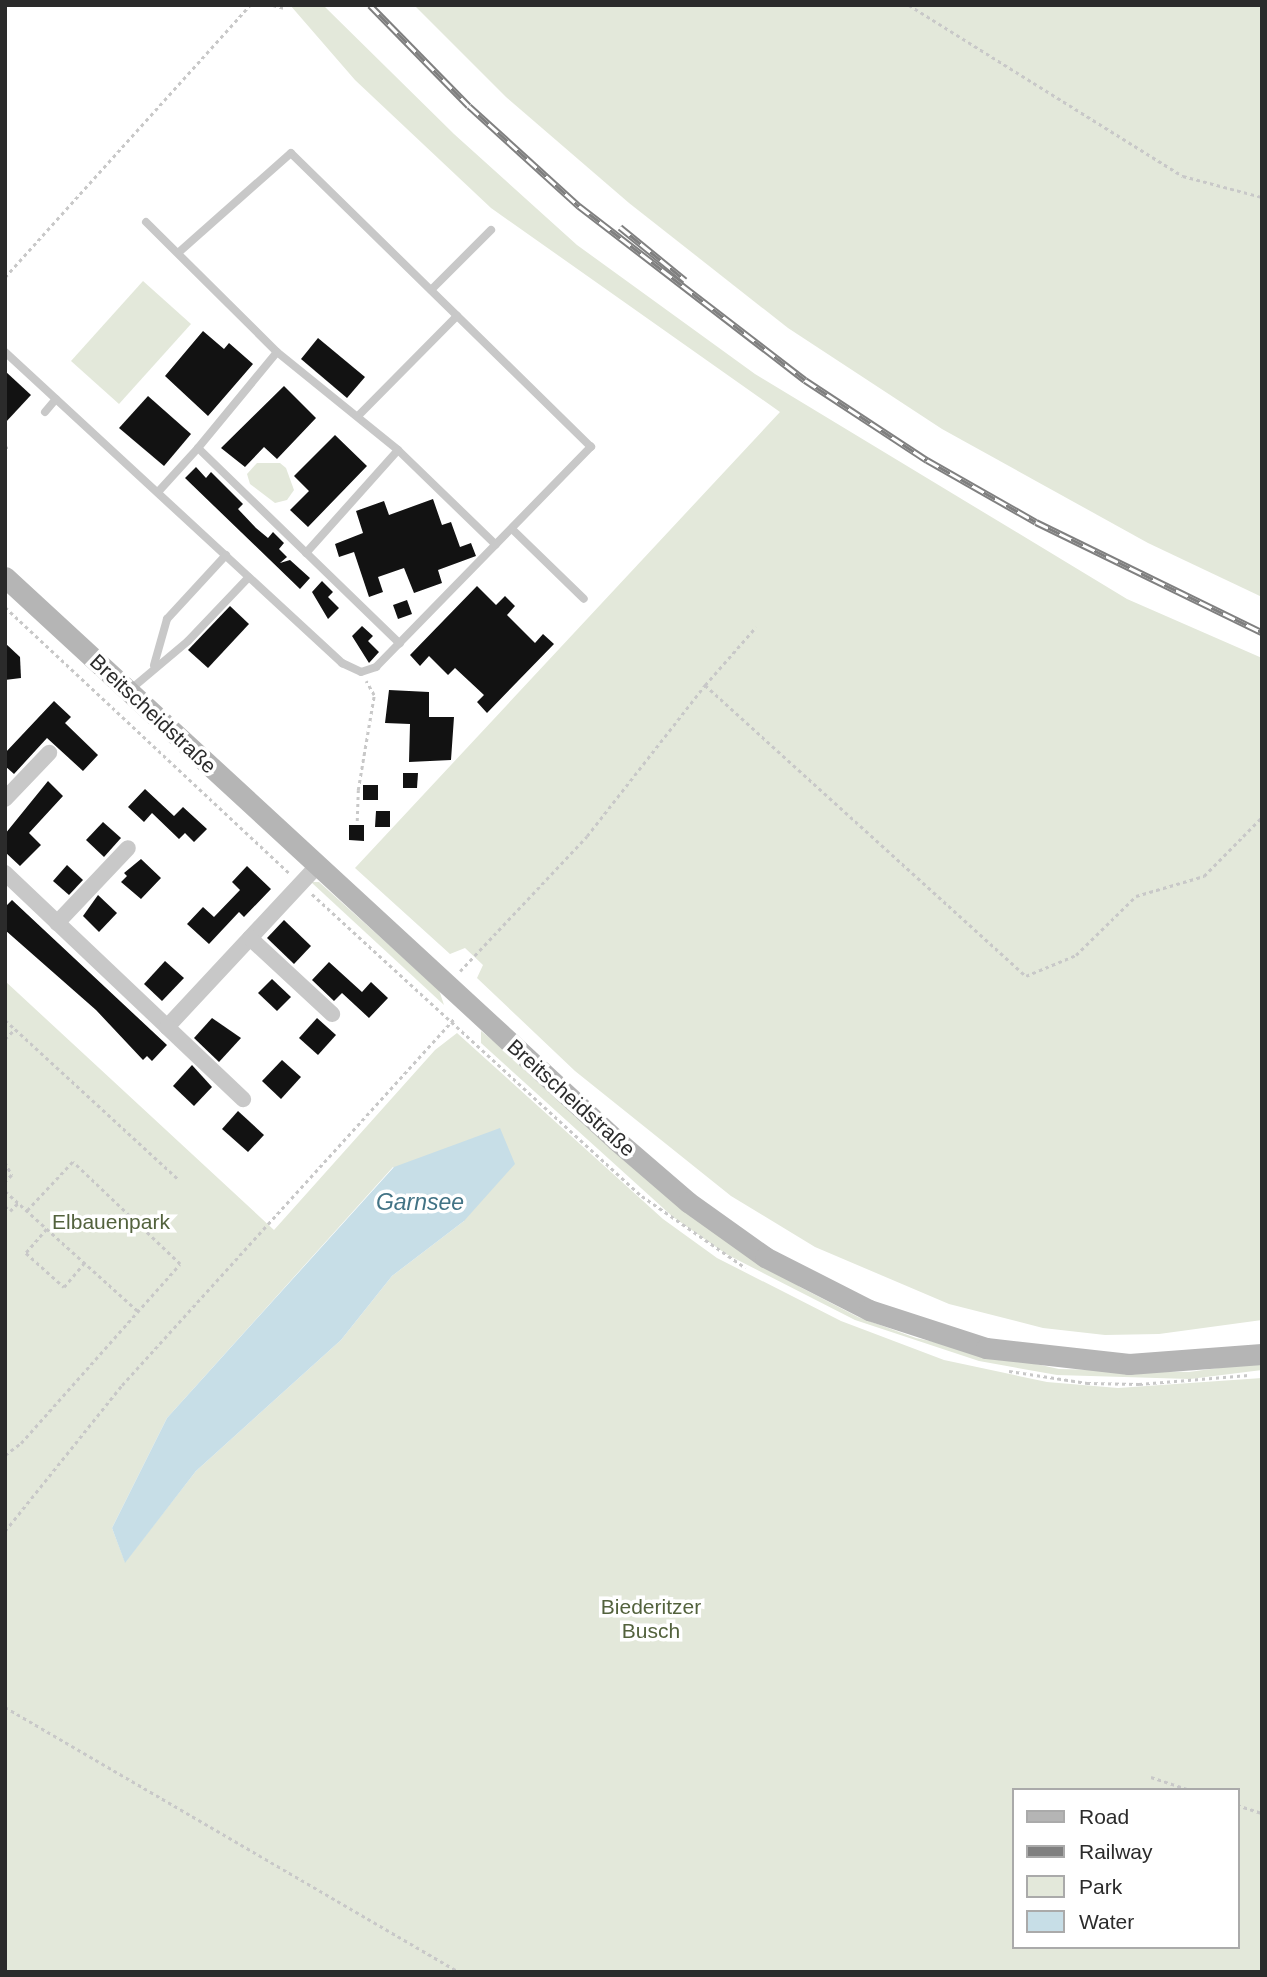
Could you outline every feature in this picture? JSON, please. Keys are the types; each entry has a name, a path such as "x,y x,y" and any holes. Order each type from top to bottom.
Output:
{"street":[{"name":"Breitscheidstraße","path":"5,577 317,866 688,1202 765,1257 845,1300 939,1335 1039,1357 1150,1364 1262,1353"},
{"path":"5,799 49,753"},
{"path":"57,923 128,848"},
{"path":"167,1027 317,866"},
{"path":"5,873 243,1099"},
{"path":"250,937 332,1014"}],"lane":[{"path":"5,352 342,663 361,672 376,667 591,447 291,153 179,252"},
{"path":"146,222 277,352 398,450 496,545"},
{"path":"431,290 491,230"},
{"path":"358,416 457,316"},
{"path":"158,492 277,352"},
{"path":"45,412 57,400"},
{"path":"198,448 400,644"},
{"path":"306,553 398,450"},
{"path":"512,529 584,599"},
{"path":"154,665 167,619 226,555"},
{"path":"129,692 154,665 188,641 249,577"}],"path":[{"path":"5,277 250,5"},
{"path":"273,5 284,8"},
{"path":"909,5 1183,176 1262,197"},
{"path":"5,446 10,450"},
{"name":"Breitscheidstraße","path":"5,607 461,1030"},
{"path":"447,984 587,836 705,685 757,628"},
{"path":"357,821 358,790 374,695 361,672"},
{"path":"705,685 1026,976 1076,955 1136,896 1204,876 1262,817"},
{"path":"5,1020 179,1180"},
{"path":"5,1039 15,1029"},
{"path":"5,1531 96,1415 445,1030"},
{"path":"5,1162 12,1175 6,1180"},
{"path":"5,1455 21,1443 180,1264 73,1162 27,1211"},
{"path":"5,1191 138,1311"},
{"path":"5,1206 10,1211 18,1203"},
{"path":"47,1229 26,1253 54,1279 64,1287 85,1262"},
{"path":"5,1707 459,1972"},
{"path":"1151,1777 1184,1788"},
{"path":"1239,1806 1262,1813"}],"green space":[{"path":"290,5 323,5 454,134 577,245 755,374 1127,599 1262,658 1262,1320 1159,1334 1105,1335 1043,1328 949,1304 815,1247 731,1196 575,1071 477,978 483,965 465,948 450,954 355,868 780,412 491,208 355,80"},
{"path":"414,5 1262,5 1262,597 1148,543 942,429 788,328 629,203 506,97"},
{"path":"143,281 191,324 119,404 71,361"},
{"path":"257,463 280,463 286,468 294,490 287,500 275,503 250,484 247,474"},
{"path":"311,882 319,882 439,990 444,1005"},
{"name":"Biederitzer Busch","path":"5,981 274,1230 435,1050 457,1033 663,1219 717,1258 841,1321 944,1360 1047,1382 1118,1388 1262,1378 1262,1972 5,1972","holes":["393,1167 464,1221 392,1276 341,1340 196,1471 125,1562 112,1528 167,1418"]},
{"path":"481,1031 800,1287 858,1317 916,1338 1059,1369 1189,1372 1262,1362 1262,1370 1190,1379 1057,1375 979,1361 855,1320 726,1254 673,1217 481,1043"}],"water":[{"name":"Garnsee","path":"500,1128 515,1164 464,1221 392,1276 341,1340 196,1471 125,1563 112,1528 167,1418 394,1167"}],"building":[{"path":"203,331 224,349 229,343 253,364 208,416 165,376"},
{"path":"318,338 365,377 347,398 301,359"},
{"path":"5,371 31,395 5,423"},
{"path":"284,386 316,418 277,459 264,447 245,467 221,448"},
{"path":"148,396 191,434 164,466 119,428"},
{"path":"335,435 367,466 308,527 290,510 309,491 294,476"},
{"path":"196,467 206,478 211,472 243,504 238,509 256,528 268,538 273,532 284,543 279,549 287,557 280,563 290,560 310,578 300,589 185,478"},
{"path":"433,499 442,525 451,522 460,547 471,543 476,556 438,570 442,583 414,593 404,568 378,577 383,592 369,597 354,552 339,557 335,544 363,533 356,511 384,501 389,515"},
{"path":"322,581 333,592 328,597 339,608 328,619 312,592"},
{"path":"477,586 496,605 505,596 515,606 507,615 535,643 543,634 554,644 487,713 477,702 484,695 455,668 448,675 429,656 420,666 410,655"},
{"path":"407,600 412,614 398,619 393,605"},
{"path":"230,606 249,624 208,668 188,650"},
{"path":"362,626 373,636 368,641 379,652 369,663 352,636"},
{"path":"5,643 20,657 21,678 5,680"},
{"path":"389,690 429,692 429,717 454,717 451,760 409,762 410,724 385,723"},
{"path":"54,701 71,717 65,723 98,755 83,771 47,738 14,774 5,766 5,753"},
{"path":"403,773 418,773 417,788 403,788"},
{"path":"48,781 63,796 29,833 41,845 20,866 5,852 5,834"},
{"path":"363,785 378,785 378,800 363,800"},
{"path":"145,789 174,816 183,807 207,829 194,842 185,833 179,839 152,813 144,822 128,807"},
{"path":"376,811 390,811 390,827 375,827"},
{"path":"103,822 121,838 104,857 86,840"},
{"path":"349,825 364,825 364,841 349,840"},
{"path":"141,859 161,878 141,899 121,882 127,876 124,873"},
{"path":"67,865 83,880 69,895 53,881"},
{"path":"247,866 271,889 244,917 239,912 209,944 187,924 203,907 214,917 240,890 232,882"},
{"path":"98,895 117,913 99,932 83,916"},
{"path":"12,900 167,1045 152,1061 147,1056 143,1060 96,1010 5,930 5,907"},
{"path":"284,920 311,946 294,964 267,938"},
{"path":"165,961 184,978 162,1001 144,984"},
{"path":"329,962 362,992 371,982 388,998 369,1018 342,993 334,1001 312,980"},
{"path":"272,979 291,997 277,1011 258,993"},
{"path":"212,1018 241,1038 219,1062 194,1038"},
{"path":"317,1018 336,1035 318,1055 299,1038"},
{"path":"282,1060 301,1077 281,1099 262,1081"},
{"path":"192,1065 212,1087 194,1106 173,1086"},
{"path":"238,1111 264,1135 248,1152 222,1129"}],"railway":[{"path":"370,5 469,106 579,206 805,380 927,460 1036,522 1262,632"},
{"path":"620,227 685,280"}],"park label":[{"name":"Elbauenpark","path":"111,1222"}]}
